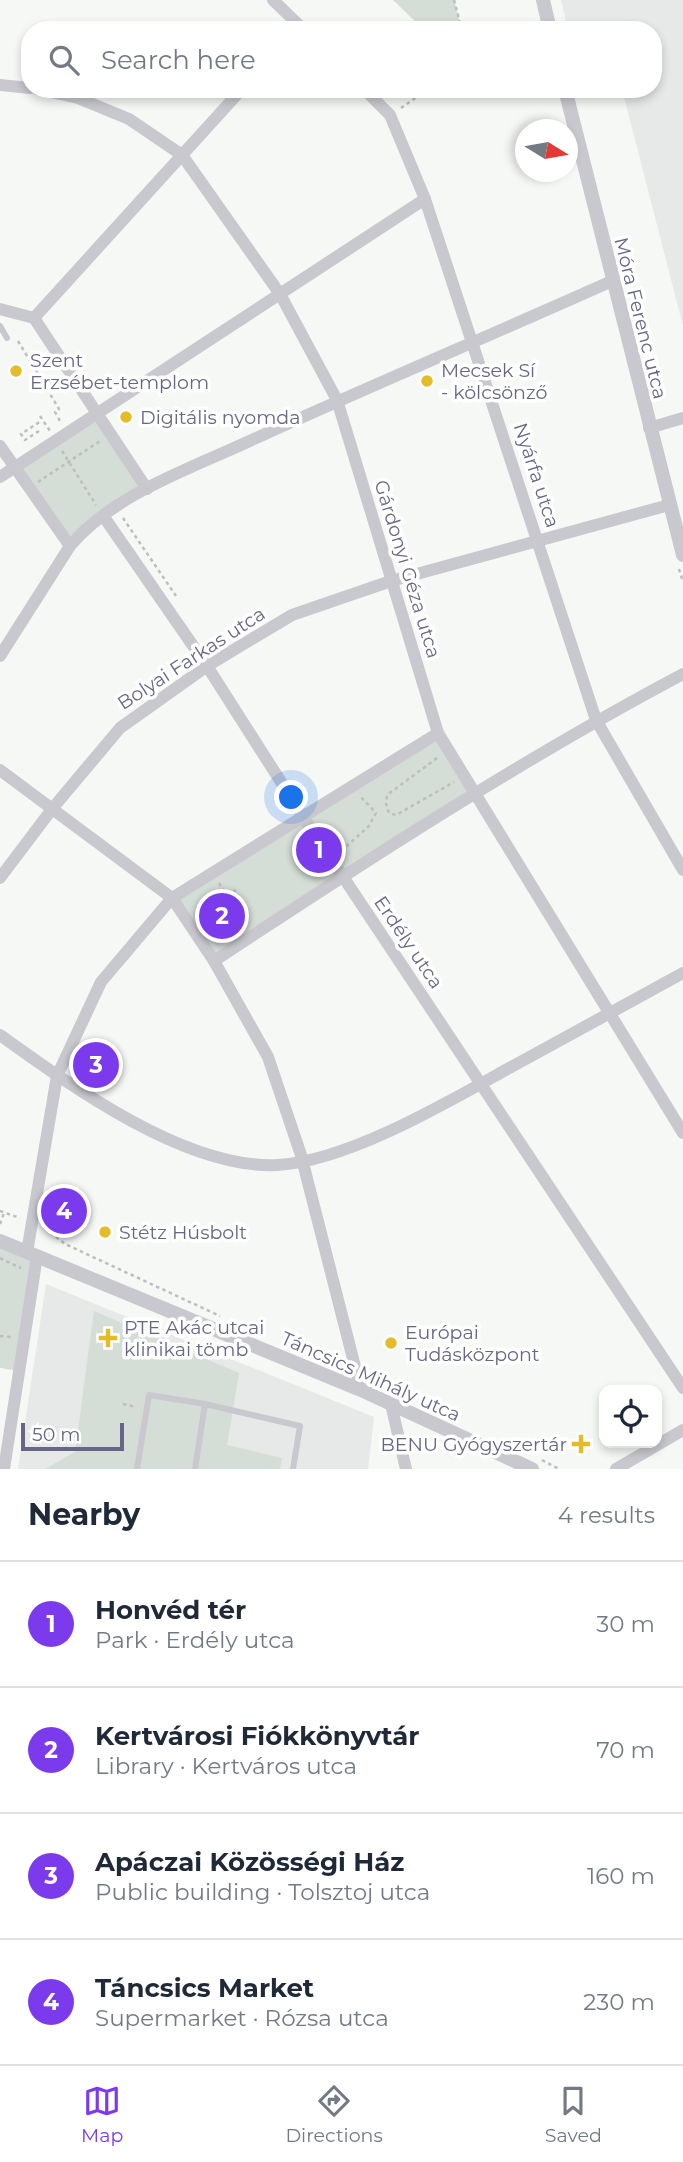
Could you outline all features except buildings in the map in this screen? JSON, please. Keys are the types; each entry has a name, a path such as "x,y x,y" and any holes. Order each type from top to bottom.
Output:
{"street":[{"path":"273,0 293,21"},
{"path":"542,0 548,21"},
{"path":"0,85 21,87"},
{"name":"Gárdonyi Géza utca","path":"78,98 129,120 182,155 281,294 337,400 438,733 683,1133"},
{"path":"34,318 234,98"},
{"name":"Nyárfa utca","path":"373,98 390,115 425,199 596,720 683,870"},
{"name":"Móra Ferenc utca","path":"567,98 683,555"},
{"path":"0,477 425,199"},
{"path":"0,656 83,530 147,489 337,400 612,281"},
{"path":"0,309 34,318 147,489"},
{"path":"649,428 683,418"},
{"path":"0,446 70,546"},
{"name":"Bolyai Farkas utca","path":"0,878 52,809 120,728 207,666 292,615 391,581 669,505"},
{"name":"Erdély utca","path":"104,517 207,666 304,818 683,1388"},
{"path":"214,961 474,794 596,720 683,674"},
{"path":"4,1469 21,1386 32,1254 32,1222 57,1076 101,982 177,895 438,733"},
{"path":"0,770 177,895 268,1057 303,1161 360,1390"},
{"path":"0,1035 57,1076 152,1132 195,1151 245,1162 278,1165 303,1161 358,1144 481,1084 683,973"},
{"name":"Táncsics Mihály utca","path":"0,1241 533,1463"},
{"path":"391,1404 406,1469"},
{"path":"615,1469 683,1430"}],"lane":[{"path":"0,326 7,338"},
{"path":"137,1469 149,1395 205,1404 300,1426 293,1469"},
{"path":"195,1469 205,1404"}],"path":[{"path":"454,0 460,21"},
{"path":"390,115 415,98"},
{"path":"17,347 20,345 60,409 55,412 68,432"},
{"path":"39,431 25,440 21,434 41,418 104,517"},
{"path":"30,488 110,434"},
{"path":"387,808 387,795 443,754"},
{"path":"387,808 396,815 455,782"},
{"path":"351,788 376,813"},
{"path":"341,850 368,827 376,813 387,808"},
{"path":"213,873 232,904 230,906"},
{"path":"198,915 236,890"},
{"path":"177,895 204,924"},
{"path":"0,1224 2,1212 41,1224 65,1244 229,1320"},
{"path":"0,1258 21,1267 20,1279"},
{"path":"0,1336 11,1337 13,1326"},
{"path":"288,1343 356,1371"},
{"path":"123,1404 146,1409"},
{"path":"533,1463 559,1469"}],"shaded area":[{"path":"393,0 454,0 460,21 415,21"},
{"path":"561,0 683,0 683,326 624,98 662,98 662,21 566,21"},
{"path":"96,414 147,489 70,546 16,467"},
{"path":"438,733 473,794 214,961 172,898"},
{"path":"0,1241 37,1256 19,1371 0,1368"},
{"name":"PTE Akác utcai klinikai tömb","path":"46,1284 374,1417 368,1469 18,1469"},
{"path":"94,1311 239,1373 227,1445 282,1458 280,1469 45,1469 75,1452"}],"place":[{"name":"Szent Erzsébet-templom","path":"16,371"},
{"name":"Mecsek Sí - kölcsönző","path":"427,381"},
{"name":"Digitális nyomda","path":"126,417"},
{"name":"Honvéd tér","path":"319,850"},
{"name":"Kertvárosi Fiókkönyvtár","path":"222,916"},
{"name":"Apáczai Közösségi Ház","path":"96,1065"},
{"name":"Táncsics Market","path":"64,1211"},
{"name":"Stétz Húsbolt","path":"105,1232"},
{"name":"PTE Akác utcai klinikai tömb","path":"108,1338"},
{"name":"Európai Tudásközpont","path":"391,1343"},
{"name":"BENU Gyógyszertár","path":"581,1444"}]}
